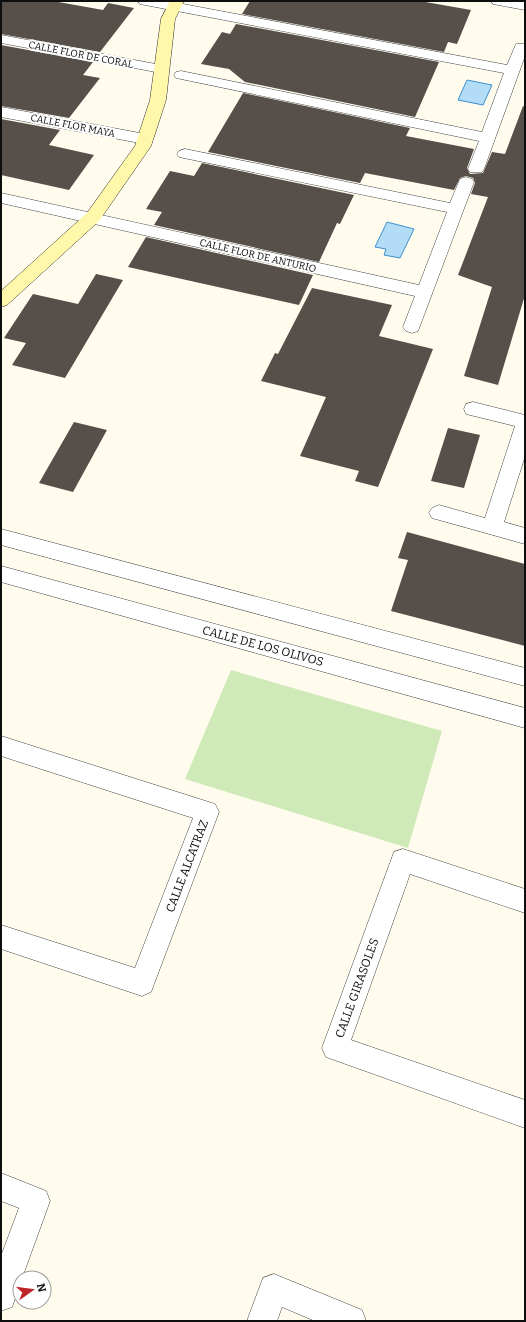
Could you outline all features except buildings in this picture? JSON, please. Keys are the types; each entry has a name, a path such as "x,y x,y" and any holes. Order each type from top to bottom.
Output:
{"street":[{"path":"145,1 176,4 512,70"},
{"path":"498,1 525,6"},
{"path":"1,301 93,217 143,146 158,100 168,19 176,4"},
{"name":"CALLE FLOR DE CORAL","path":"1,39 161,69"},
{"path":"476,168 521,47"},
{"path":"181,75 487,138"},
{"name":"CALLE FLOR MAYA","path":"1,112 145,139"},
{"path":"185,154 455,209"},
{"path":"412,327 466,182"},
{"path":"1,198 93,217"},
{"name":"CALLE FLOR DE ANTURIO","path":"93,217 424,292"},
{"path":"473,409 525,422"},
{"path":"492,527 525,426"},
{"path":"439,513 525,536"},
{"path":"1,537 525,677"},
{"name":"CALLE DE LOS OLIVOS","path":"1,574 525,718"},
{"name":"CALLE ALCATRAZ","path":"1,746 207,812 142,983 1,937"},
{"name":"CALLE GIRASOLES","path":"525,901 403,860 335,1048 525,1114"},
{"path":"1,1187 36,1201 1,1296"},
{"path":"262,1321 274,1289 350,1321"}],"green space":[{"path":"231,670 442,731 408,848 185,779"}],"water":[{"path":"467,80 492,85 483,105 458,100"},
{"path":"387,222 414,229 400,258 384,255 386,249 375,247"}]}
